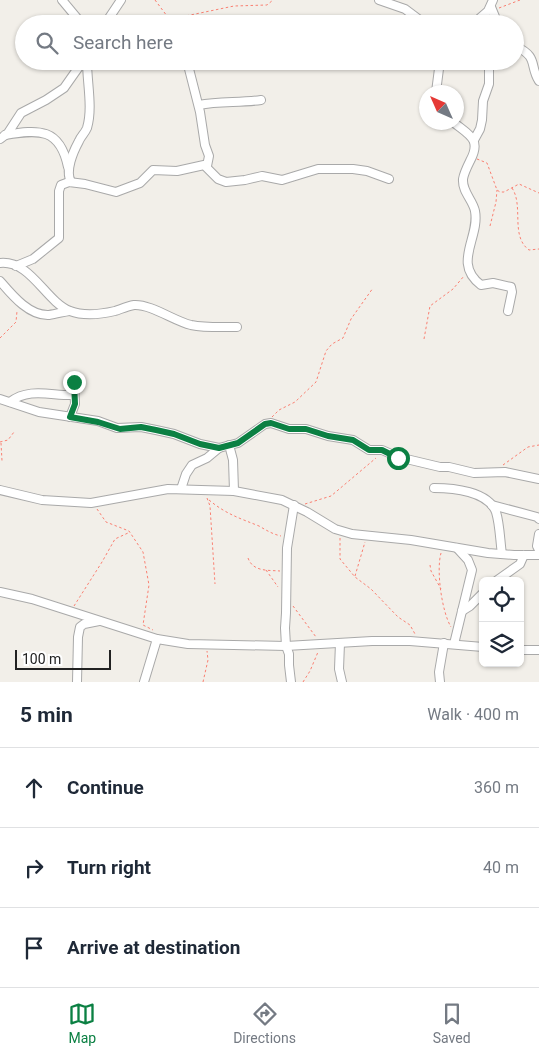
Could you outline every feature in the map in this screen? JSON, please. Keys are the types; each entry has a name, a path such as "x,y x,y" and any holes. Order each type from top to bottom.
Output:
{"street":[{"path":"62,0 74,15"},
{"path":"111,15 121,0"},
{"path":"379,0 405,10 412,15"},
{"path":"524,52 532,57 539,81"},
{"path":"3,137 21,112 38,105 61,90 76,70"},
{"path":"68,168 88,123 90,107 87,70"},
{"path":"189,70 199,105 205,144 209,156 207,166"},
{"path":"437,85 439,70"},
{"path":"474,140 482,120 483,101 488,84 488,70"},
{"path":"199,105 261,100"},
{"path":"463,130 474,140 475,146 472,159 463,179 466,193 473,204 476,222 470,244 468,268 470,274 481,286 492,283 511,287 512,292 508,311"},
{"path":"3,137 29,131 50,136 58,142 66,157 71,182"},
{"path":"16,266 34,259 58,238 58,191 61,185 71,182 97,186 116,192 140,183 153,170 177,171 200,165 207,166 218,179 226,182 262,176 282,180 318,168 360,170 389,179"},
{"path":"0,263 16,266 27,273 69,311"},
{"path":"0,282 18,300 40,314 48,315 69,311 113,312 133,305 191,325 237,327"},
{"path":"70,417 75,404 74,382"},
{"path":"10,402 24,394 34,392 74,394"},
{"path":"0,399 38,412 98,422 120,429 141,427 174,434 200,444 219,448 240,441 265,424 271,423 289,429 306,429 328,436 355,440 369,450 384,450 398,458 474,473 505,472 539,479"},
{"path":"229,446 233,464 234,491"},
{"path":"181,489 190,467 207,458 219,448"},
{"path":"434,488 472,492 492,505 537,516 539,519"},
{"path":"0,490 42,500 91,504 168,489 234,491 275,497 341,531 502,554 539,555"},
{"path":"492,505 497,515 502,554"},
{"path":"291,682 290,654 286,646 285,628 286,572 288,538 296,507"},
{"path":"539,534 537,546 539,550"},
{"path":"455,640 472,570 468,560 456,548"},
{"path":"502,577 520,564 524,555"},
{"path":"0,592 32,599 101,621 206,645 286,646 418,641 444,643 455,640 479,646"},
{"path":"462,611 479,597"},
{"path":"77,682 80,627 84,624 101,621"},
{"path":"144,682 156,635"},
{"path":"340,643 339,669 342,682"},
{"path":"440,682 439,672 444,643"},
{"path":"524,650 539,650"}],"path":[{"path":"155,0 166,15"},
{"path":"190,15 234,6 268,5 273,0"},
{"path":"492,6 520,0"},
{"path":"472,159 487,163 497,190 490,226"},
{"path":"497,190 502,192 520,184 539,193"},
{"path":"511,188 514,192 522,244 529,250 539,249"},
{"path":"424,339 430,306 453,289 465,275 468,268"},
{"path":"265,424 280,410 295,402 316,382 328,348 343,338 351,319 373,288"},
{"path":"0,338 16,322 18,300"},
{"path":"2,461 0,442 8,440 14,432"},
{"path":"500,466 528,447 539,445"},
{"path":"296,507 331,496 384,450"},
{"path":"200,490 208,500 231,516 263,528 271,534 288,538"},
{"path":"208,500 216,584"},
{"path":"91,504 100,512 106,522 130,532 143,552 149,575 149,592 143,625 156,635"},
{"path":"341,531 340,558 355,577 371,589 398,617 410,625 418,641"},
{"path":"71,611 115,539 130,532"},
{"path":"355,577 366,536"},
{"path":"442,546 439,561 442,598 455,640"},
{"path":"248,558 253,566 265,570 286,572"},
{"path":"430,564 431,571 441,590"},
{"path":"265,570 298,611 320,644 316,657 303,682"},
{"path":"203,682 208,660 206,645"}],"route":[{"path":"74,382 75,404 70,417 98,422 120,429 141,427 174,434 200,444 219,448 238,443 266,423 271,423 289,429 306,429 328,436 353,440 358,442 363,448 382,450 398,458"}]}
